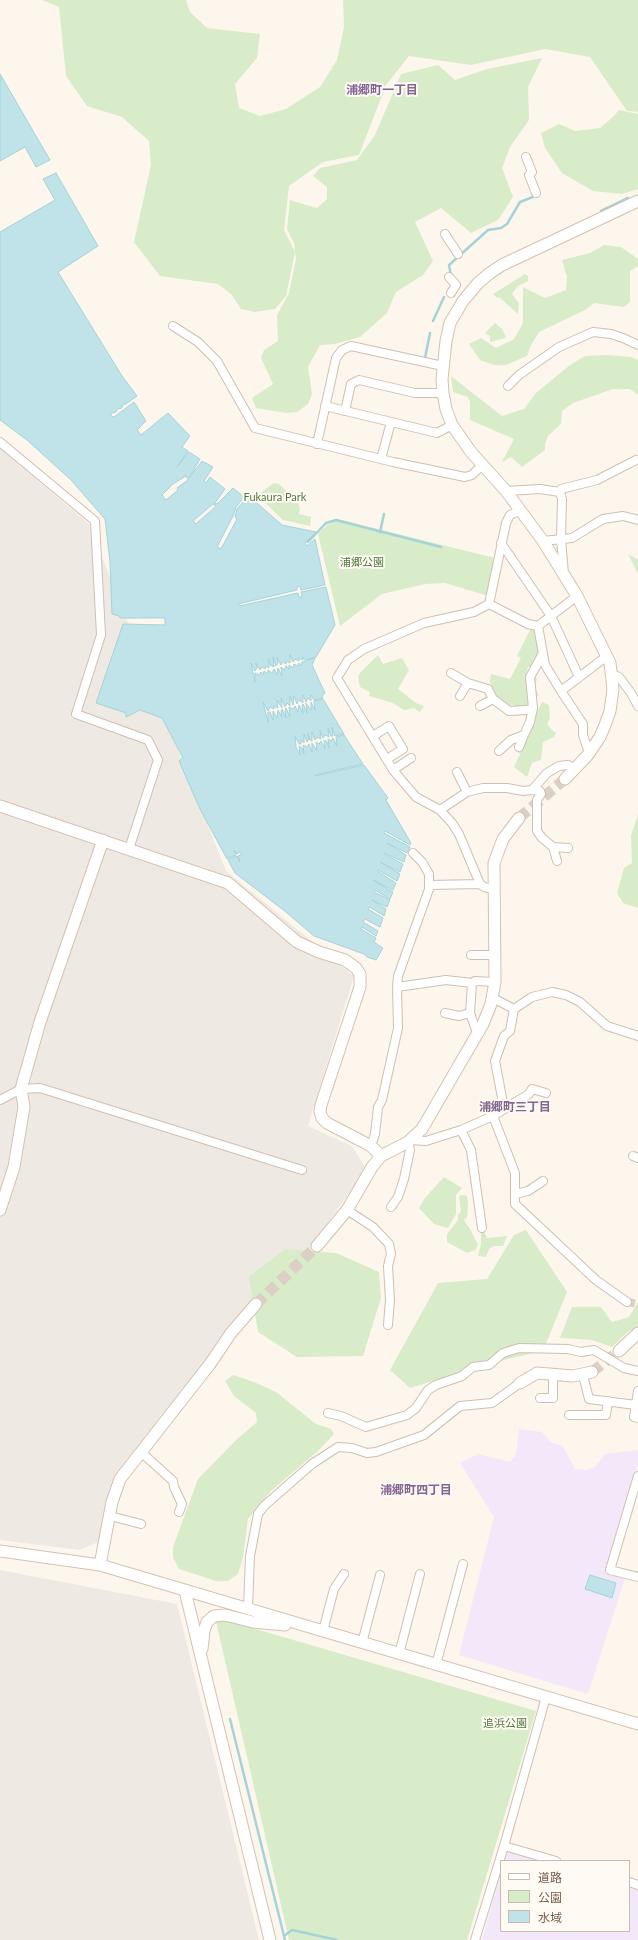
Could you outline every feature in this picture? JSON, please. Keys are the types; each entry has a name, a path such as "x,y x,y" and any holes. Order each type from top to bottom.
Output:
{"street":[{"path":"526,157 532,172 529,175 536,193"},
{"path":"565,779 576,769 600,737 610,711 613,689 612,674 607,656 576,596 543,541 521,510 482,465 452,425 446,410 443,393 443,366 446,341 450,323 463,301 484,278 502,265 638,201"},
{"path":"445,234 458,254"},
{"path":"449,276 456,286 451,293"},
{"path":"173,326 198,342 218,361 255,428 381,459 466,477 472,475 482,465"},
{"path":"508,386 519,375 559,346 593,332 611,334 638,345"},
{"path":"317,444 336,358 342,350 351,346 443,366"},
{"path":"345,411 351,384 359,380 415,393 443,393"},
{"path":"325,406 437,433 452,425"},
{"path":"381,459 391,422"},
{"path":"0,442 95,521 101,635 76,714 148,740 158,760 129,849"},
{"path":"560,492 561,488 597,480 636,460"},
{"path":"506,491 540,489 560,492"},
{"path":"560,492 562,498 561,539 564,576"},
{"path":"489,604 506,523 510,515 521,510"},
{"path":"543,541 572,538 603,518 623,516 638,520"},
{"path":"501,543 551,616 579,677"},
{"path":"489,604 528,624 538,626 576,596"},
{"path":"480,884 459,834 440,810 416,797 393,770 338,678 348,660 364,648 424,623 474,612 489,604"},
{"path":"538,626 542,655 545,664 583,724 583,735 589,753"},
{"path":"519,747 533,708 530,677 542,655"},
{"path":"561,691 607,656"},
{"path":"452,673 468,683 488,689 493,699 509,711 533,708"},
{"path":"612,674 618,677 631,693 638,706"},
{"path":"460,696 468,683"},
{"path":"480,706 493,699"},
{"path":"373,736 389,726 403,750 387,759"},
{"path":"499,751 511,740 524,735"},
{"path":"393,770 411,758"},
{"path":"532,790 547,774 559,766 568,765 576,769"},
{"path":"457,772 467,792"},
{"path":"440,810 467,792 483,788 507,788 523,791 540,791 541,794 537,800 537,831 542,838 553,847 568,848"},
{"path":"0,806 228,883 297,942 319,952 345,960 356,968 360,974 360,987 320,1112 322,1118 327,1123 371,1146 381,1156"},
{"path":"317,1246 347,1210 372,1167 381,1156 409,1141 422,1129 477,1033 493,998 495,982 496,955 493,889 494,863 503,839 519,818"},
{"path":"0,1210 15,1160 24,1107 21,1089 40,1022 103,840"},
{"path":"553,847 557,862"},
{"path":"371,1146 375,1134 378,1107 382,1100 398,1028 398,976 430,885 429,874 422,862 413,852"},
{"path":"430,885 480,884 484,887 493,889"},
{"path":"472,955 481,957 496,955"},
{"path":"397,987 446,980 472,983 475,981 495,982"},
{"path":"472,983 470,1013 477,1033"},
{"path":"504,1108 495,1061 504,1036 510,1031 514,1009 532,997 552,992 566,995 580,1002 607,1026 638,1036"},
{"path":"493,998 514,1009"},
{"path":"445,1013 459,1016 470,1013"},
{"path":"0,1100 21,1089 40,1088 302,1170"},
{"path":"409,1141 426,1141 461,1130 493,1116 529,1094 532,1089 546,1093"},
{"path":"493,1116 515,1173 515,1204 596,1280 627,1302"},
{"path":"461,1130 470,1150 482,1228"},
{"path":"391,1206 398,1197 404,1179 410,1150 409,1141"},
{"path":"515,1194 528,1191 543,1181"},
{"path":"347,1210 373,1227 389,1244 391,1254 388,1266 390,1300 388,1325"},
{"path":"100,1565 112,1502 120,1479 210,1364 230,1333 256,1304"},
{"path":"619,1351 638,1333"},
{"path":"328,1413 340,1416 366,1427 407,1415 416,1408 428,1390 436,1384 462,1376 473,1367 489,1365 503,1353 519,1348 568,1349 581,1352 594,1350 624,1368 638,1371"},
{"path":"248,1609 250,1556 258,1514 264,1506 312,1464 338,1447 352,1448 367,1453 376,1452 417,1438 436,1426 460,1406 492,1403 537,1372 564,1376 588,1374 589,1399 636,1405"},
{"path":"540,1398 553,1398 553,1375"},
{"path":"638,1391 634,1417 638,1418"},
{"path":"569,1415 606,1415 608,1401"},
{"path":"140,1452 173,1481 174,1487 182,1504 179,1512"},
{"path":"638,1476 610,1570 638,1577"},
{"path":"110,1516 141,1524"},
{"path":"0,1551 100,1565 638,1724"},
{"path":"436,1665 463,1564"},
{"path":"323,1632 334,1588 344,1574"},
{"path":"399,1654 420,1574"},
{"path":"362,1643 380,1575"},
{"path":"185,1591 270,1940"},
{"path":"201,1658 204,1631 207,1622 214,1616 225,1615 253,1622 309,1628"},
{"path":"475,1940 504,1846 546,1697"},
{"path":"504,1846 553,1860"}],"shaded area":[{"path":"0,448 89,524 226,871 354,976 308,1126 352,1146 366,1169 310,1248 242,1314 115,1476 109,1492 98,1542 80,1550 0,1540"},
{"path":"519,1429 542,1432 552,1443 563,1446 575,1469 586,1470 595,1467 605,1454 638,1450 638,1464 605,1572 625,1578 588,1694 459,1655 494,1517 460,1463 478,1454 510,1462 516,1454"},
{"path":"0,1570 177,1604 259,1940 0,1940"},
{"path":"509,1852 536,1860 504,1860"},
{"path":"500,1877 500,1932 630,1932 630,1887 638,1889 638,1940 482,1940"}],"green space":[{"path":"42,0 186,0 190,12 207,28 260,34 257,58 235,84 239,108 260,116 286,109 320,87 337,60 344,27 343,0 638,0 638,112 627,111 590,57 545,49 471,65 409,56 386,85 359,155 323,162 289,186 284,230 295,252 286,296 275,309 255,312 241,309 231,294 218,284 160,276 134,242 151,165 149,141 122,117 87,106 66,76 59,7"},
{"path":"542,58 528,87 529,120 510,147 502,168 513,197 498,220 471,233 441,208 415,222 433,261 423,275 396,292 387,313 360,337 335,344 320,345 308,367 312,394 308,404 297,412 286,413 256,408 252,398 273,384 261,358 264,350 278,341 277,315 289,293 296,259 294,243 287,229 290,200 317,208 327,199 327,187 313,176 320,168 357,160 375,135 401,74 438,65 455,80 487,69"},
{"path":"619,110 638,114 638,189 622,194 593,191 562,173 545,148 541,133 559,124 575,131 600,128"},
{"path":"604,245 621,247 638,259 638,266 630,271 630,302 624,307 594,303 585,310 539,332 530,347 527,356 506,365 494,365 480,360 469,344 481,338 496,348 514,339 523,323 523,287 545,298 566,290 567,277 562,260 590,253"},
{"path":"525,274 528,276 528,281 518,286 512,294 519,303 518,314 499,297 497,298 493,294"},
{"path":"495,323 503,330 506,338 490,342 490,336 485,333"},
{"path":"607,355 631,357 638,360 638,395 630,389 613,389 573,403 562,411 561,424 548,436 545,444 545,450 522,467 511,457 502,462 514,439 470,420 470,402 468,397 453,392 451,376 502,416 524,409 536,393 570,365 585,356"},
{"name":"Fukaura Park","path":"274,483 279,484 298,502 300,509 299,514 311,517 310,526 283,520 258,496"},
{"name":"浦郷公園","path":"337,519 495,558 488,596 445,583 425,584 382,594 340,626 318,534 327,525"},
{"path":"628,554 638,560 638,574"},
{"path":"531,628 536,629 540,655 535,660 533,666 528,667 526,674 535,674 537,680 534,685 539,696 535,697 530,705 517,707 513,705 504,705 497,699 492,689 490,681 491,674 510,679 521,658 517,656"},
{"path":"378,655 383,664 402,658 409,670 398,689 416,703 424,706 420,712 414,708 404,710 393,703 369,696 370,692 360,687 358,677 360,673"},
{"path":"542,702 549,705 550,718 547,724 556,733 554,737 543,742 541,760 532,763 527,777 514,767 520,754 516,751 525,738 528,739 536,714"},
{"path":"638,814 638,908 623,903 617,893 624,868 632,863 631,836"},
{"path":"444,1177 462,1188 456,1195 456,1214 448,1228 434,1224 419,1208 425,1198"},
{"path":"459,1196 467,1196 468,1203 467,1217 464,1220 478,1245 475,1250 467,1253 447,1242 447,1234 458,1220 458,1214 461,1212"},
{"path":"526,1230 567,1292 543,1351 495,1362 410,1388 390,1370 438,1283 487,1279 514,1235"},
{"path":"481,1231 484,1231 487,1238 507,1236 503,1246 494,1246 489,1249 486,1257 478,1256 481,1244"},
{"path":"285,1249 336,1253 379,1272 381,1298 363,1356 297,1357 258,1332 249,1277"},
{"path":"638,1302 638,1327 629,1331 612,1347 592,1340 560,1338 572,1307 601,1307 612,1322 629,1317"},
{"path":"233,1375 254,1382 276,1392 316,1424 331,1429 334,1434 318,1451 272,1490 248,1519 243,1557 238,1574 228,1581 216,1581 179,1569 173,1558 173,1547 198,1479 237,1439 257,1422 256,1413 234,1396 225,1381"},
{"name":"追浜公園","path":"215,1617 536,1711 467,1940 289,1940"}],"water":[{"path":"0,74 50,160 36,167 25,147 0,161"},
{"path":"56,173 98,246 58,272 122,376 137,396 126,404 123,404 122,408 117,409 116,412 111,413 111,416 114,417 134,402 146,421 137,430 141,435 168,413 190,436 182,447 188,451 177,467 189,452 200,459 189,478 202,461 213,467 204,481 206,483 210,477 225,489 215,503 217,504 233,488 244,497 236,507 217,547 221,549 237,519 235,517 237,509 250,494 258,504 282,525 316,532 305,543 307,546 315,539 325,585 301,590 300,586 297,587 297,590 238,604 239,606 298,593 299,597 302,597 301,592 326,587 335,625 316,657 307,660 315,658 312,665 325,693 322,696 323,698 314,700 311,695 311,701 308,698 306,702 303,695 303,703 299,700 297,704 294,696 293,705 290,696 290,706 287,703 285,707 281,698 282,708 277,700 278,708 274,706 274,709 270,707 268,711 263,702 268,722 268,712 270,712 273,720 273,711 277,718 278,710 282,718 282,709 286,718 286,708 290,717 289,707 293,709 295,706 298,712 299,705 303,714 303,704 307,713 306,703 311,710 311,702 315,710 314,701 323,699 344,734 335,736 332,727 333,736 331,736 328,728 329,737 325,735 323,738 320,730 321,739 317,737 315,740 312,732 312,741 309,739 307,742 304,734 304,743 301,740 301,744 299,744 295,736 296,747 300,755 299,746 302,748 304,754 303,745 307,747 309,744 312,752 312,743 317,751 316,742 319,744 321,741 325,749 324,740 327,742 329,748 328,739 331,741 333,738 337,746 336,737 344,735 363,764 315,776 364,765 388,798 386,800 411,843 410,845 385,831 384,833 410,847 407,853 387,843 406,855 404,862 384,853 403,864 400,872 380,862 400,874 397,881 378,870 377,871 396,883 393,890 373,880 393,892 390,899 375,890 374,892 390,900 387,907 372,900 386,909 384,916 370,907 368,909 383,918 380,927 365,919 363,922 378,931 376,936 362,927 361,929 376,938 374,942 383,948 376,960 367,957 364,954 314,936 286,912 235,873 228,860 237,856 240,862 238,856 242,854 240,852 237,854 234,850 236,855 227,859 200,809 179,761 183,758 162,718 140,710 126,717 126,713 96,703 123,624 165,625 165,618 120,618 119,616 112,614 110,562 105,519 71,480 27,440 0,420 0,232 55,200 43,179","holes":["186,476 188,480 177,488 178,490 166,500 162,495 173,484","213,504 216,506 196,524 193,521","290,655 293,662 295,659 299,661 299,658 303,660 303,657 306,661 302,662 301,666 299,663 297,666 294,664 293,668 289,665 289,669 286,666 284,670 281,667 282,676 278,668 277,675 274,669 272,673 268,670 268,674 264,671 263,675 261,672 259,675 255,673 255,682 251,663 255,671 257,668 256,663 260,670 262,667 265,669 266,666 269,668 269,659 270,665 274,667 273,657 276,666 278,663 277,657 281,665 283,662 286,664 287,661 290,663"]},
{"path":"590,1575 616,1583 612,1598 585,1589"}],"waterway":[{"path":"451,276 449,265 488,230 501,228 507,224 520,202 538,195"},
{"path":"601,211 628,198"},
{"path":"433,321 444,297"},
{"path":"425,358 430,333"},
{"path":"380,532 384,514"},
{"path":"308,542 326,523 336,520 441,547"},
{"path":"230,1719 285,1940"},
{"path":"284,1936 292,1930 337,1940"}],"tunnel":[{"path":"519,818 565,779"},
{"path":"256,1304 317,1246"},
{"path":"627,1302 638,1304"},
{"path":"592,1372 619,1351"}],"district":[{"name":"浦郷町一丁目","path":"382,90"},
{"name":"浦郷町三丁目","path":"515,1107"},
{"name":"浦郷町四丁目","path":"416,1490"}]}
